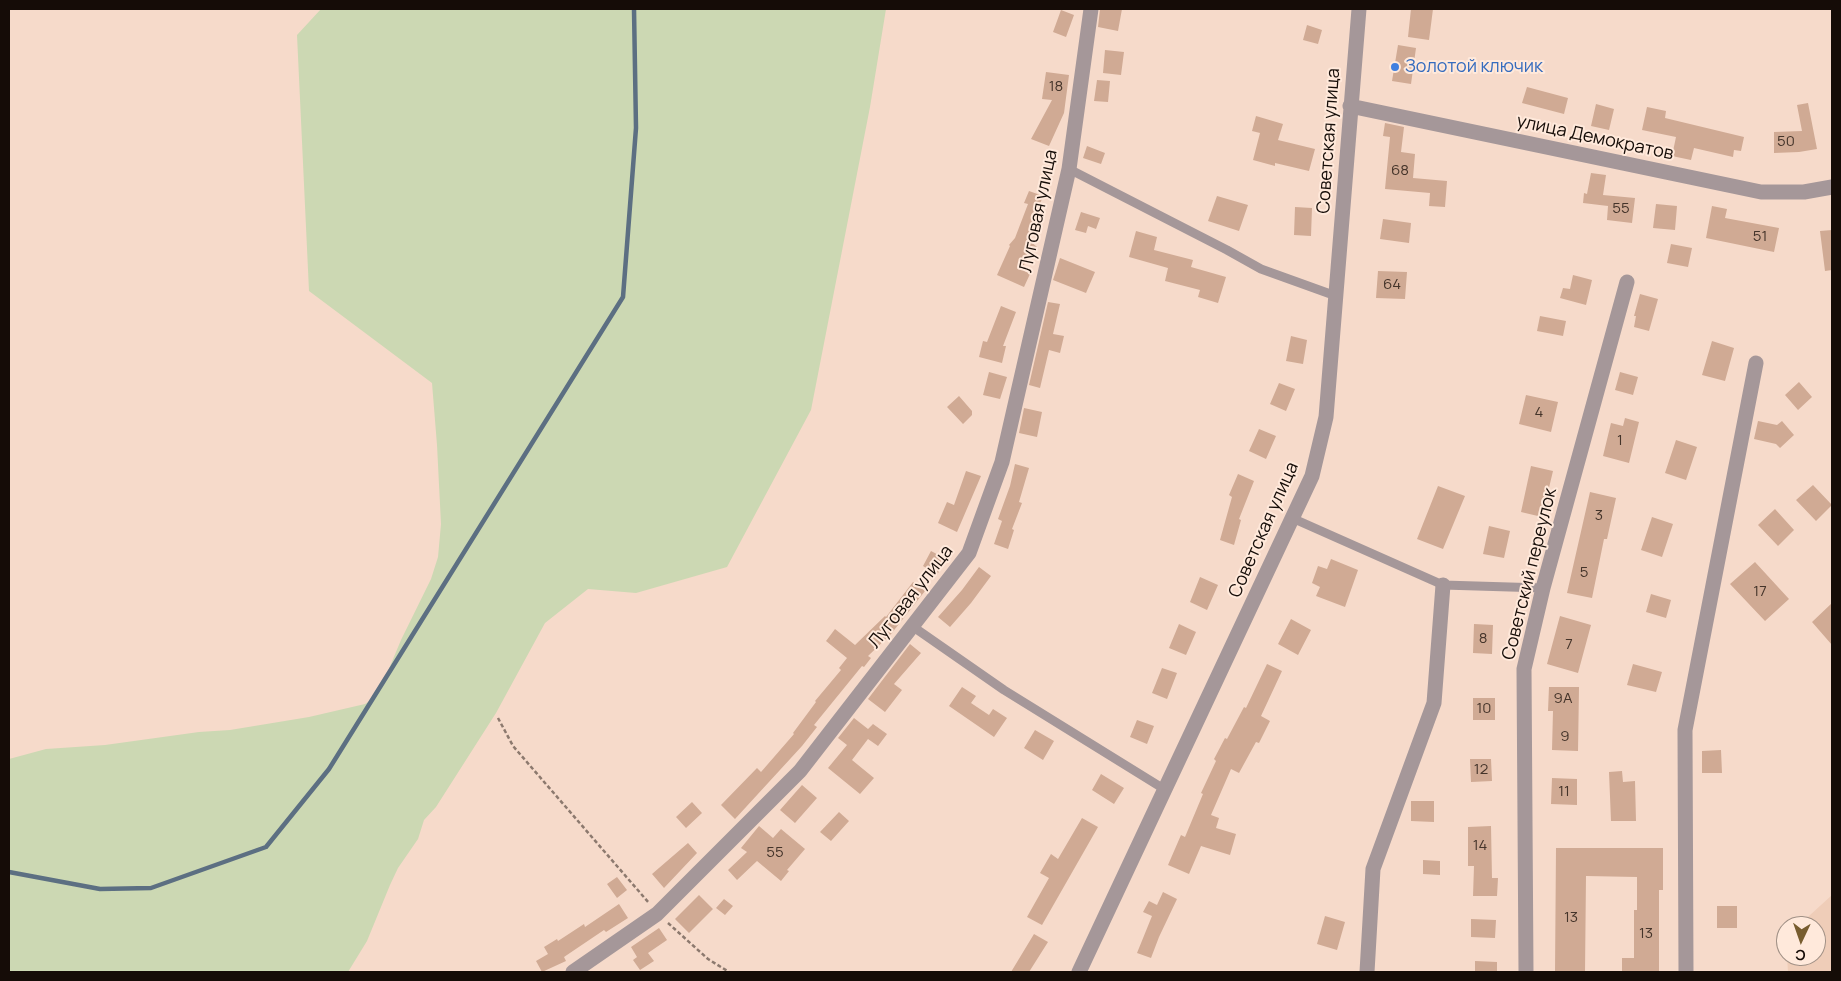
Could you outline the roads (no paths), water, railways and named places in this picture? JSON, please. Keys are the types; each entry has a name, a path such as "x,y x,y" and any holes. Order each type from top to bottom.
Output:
{"street":[{"name":"Луговая улица","path":"574,972 657,914 800,771 969,553 1002,462 1069,169 1091,9"},
{"name":"Советская улица","path":"1079,972 1312,476 1326,417 1358,9"},
{"name":"улица Демократов","path":"1350,106 1761,192 1804,192 1832,187"},
{"name":"Советский переулок","path":"1526,972 1524,669 1543,588 1626,282"},
{"path":"1686,972 1685,730 1756,362"},
{"path":"1367,972 1373,869 1434,703 1443,585"}],"lane":[{"path":"1069,169 1261,269 1336,296"},
{"path":"1292,518 1443,585 1543,588"},
{"path":"912,626 1004,690 1164,789"}],"waterway":[{"path":"9,872 100,889 151,888 266,847 329,769 623,297 636,128 634,9"}],"place":[{"name":"Золотой ключик","path":"1395,67"}]}
